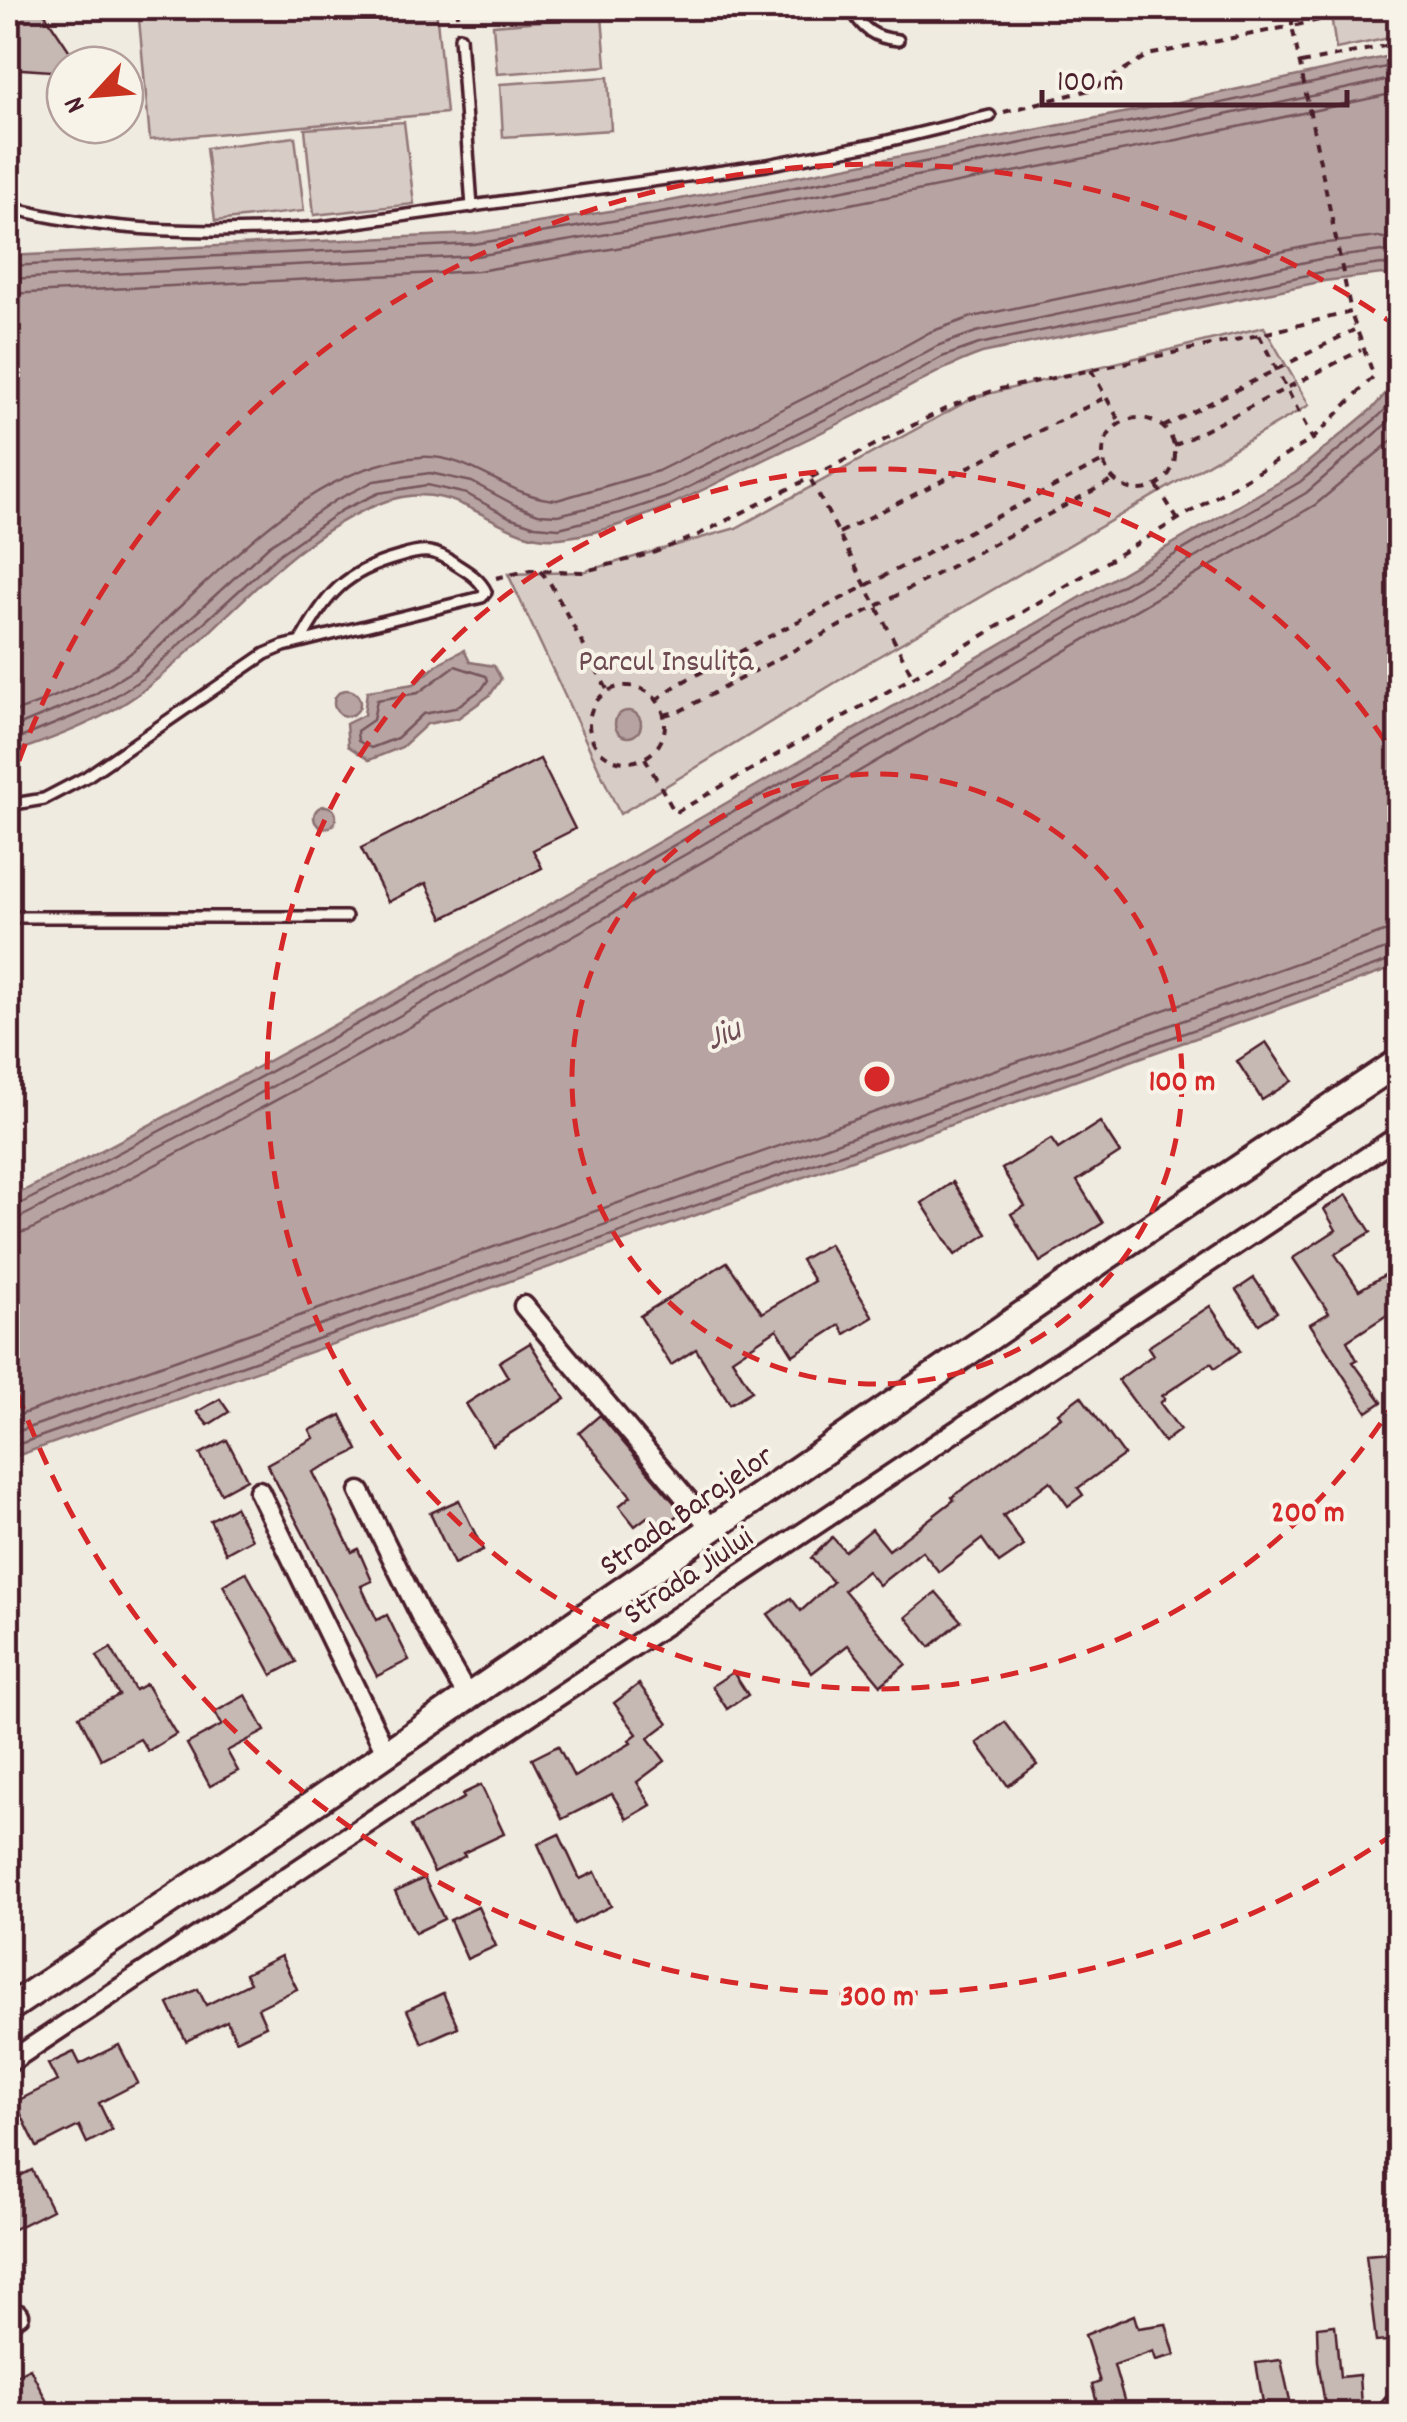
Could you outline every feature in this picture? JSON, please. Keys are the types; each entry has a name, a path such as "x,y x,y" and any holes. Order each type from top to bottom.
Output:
{"main road":[{"name":"Strada Barajelor","path":"8,2009 255,1844 1088,1269 1400,1062"}],"street":[{"name":"Strada Jiului","path":"8,2063 1400,1135"},
{"path":"524,1306 712,1529"},
{"path":"259,1491 386,1752"},
{"path":"360,1492 422,1618 468,1697"},
{"path":"1385,2414 1400,2397"}],"lane":[{"path":"851,8 868,31 880,38 898,40"},
{"path":"460,37 472,208"},
{"path":"8,207 68,220 160,232 321,227 767,165 990,116"},
{"path":"8,806 44,799 86,776 265,654 482,598 486,592 482,583 432,550 375,564 358,570 344,582 318,610 300,642"},
{"path":"8,916 346,917"}],"path":[{"path":"645,758 675,812 914,678 1312,439 1374,376 1354,330 1292,26 1292,8"},
{"path":"990,116 1093,89 1148,56 1373,8"},
{"path":"1300,63 1400,43"},
{"path":"482,583 508,574 582,572 654,553 698,536 974,397 1351,312"},
{"path":"1163,427 1354,330"},
{"path":"1258,336 1312,439"},
{"path":"1174,446 1362,349"},
{"path":"1091,370 1120,422"},
{"path":"838,533 1106,397"},
{"path":"1142,418 1163,427 1174,446 1172,469 1157,486 1134,490 1113,480 1103,461 1107,435 1120,422 1142,418"},
{"path":"656,700 1103,461"},
{"path":"810,480 914,678"},
{"path":"664,715 680,711 1113,480"},
{"path":"1157,486 1178,520"},
{"path":"540,571 608,692"},
{"path":"628,686 640,688 656,700 664,715 662,740 645,758 620,762 608,757 592,738 590,712 608,692 628,686"}],"green space":[{"path":"138,8 436,8 446,113 150,140 145,45 141,45"},
{"path":"1330,8 1399,8 1399,36 1336,49"},
{"path":"602,16 606,66 497,74 493,25"},
{"path":"608,77 611,130 503,137 500,84"},
{"path":"404,122 414,204 314,215 305,129"},
{"path":"295,137 304,211 215,221 206,148"},
{"name":"Parcul Insulița","path":"1264,327 1309,405 874,659 620,814 508,574 582,572 736,528 975,397"}],"water":[{"path":"1399,54 1399,282 1382,274 1324,281 982,353 680,501 581,535 537,537 434,496 409,496 381,503 316,538 134,697 82,726 8,754 8,256 472,234 670,201 1169,104"},
{"name":"Jiu","path":"1399,378 1399,966 8,1459 8,1199 495,935 1295,473 1373,408"},
{"path":"464,650 470,662 494,666 501,679 490,695 458,718 427,724 402,747 369,760 348,746 346,724 364,715 367,691 414,684 441,662"},
{"path":"347,690 357,693 357,713 347,716 337,713 334,703 337,693"},
{"path":"628,711 637,715 641,724 637,733 628,737 619,733 615,724 619,715"},
{"path":"325,806 333,809 333,825 325,828 317,825 314,817 317,809"}],"building":[{"path":"8,8 41,8 66,45 45,45 45,71 8,68"},
{"path":"540,759 575,829 533,850 542,868 443,918 426,883 388,902 361,848"},
{"path":"1266,1042 1292,1081 1262,1100 1237,1061"},
{"path":"1100,1122 1120,1153 1077,1181 1103,1223 1040,1262 1011,1214 1025,1206 1002,1169 1051,1139 1058,1149"},
{"path":"953,1182 987,1234 955,1255 922,1203"},
{"path":"1347,1195 1371,1232 1335,1254 1359,1290 1400,1266 1400,1337 1387,1315 1347,1341 1357,1360 1353,1362 1382,1402 1367,1412 1310,1324 1329,1313 1293,1258 1336,1230 1324,1209"},
{"path":"829,1244 873,1317 845,1334 840,1325 793,1355 777,1329 732,1359 752,1391 730,1404 696,1349 671,1365 640,1316 727,1262 762,1313 814,1281 801,1260"},
{"path":"1254,1278 1277,1312 1259,1324 1236,1290"},
{"path":"1210,1306 1240,1351 1215,1368 1211,1363 1162,1396 1165,1399 1160,1403 1180,1430 1164,1442 1118,1380 1153,1355 1148,1347"},
{"path":"530,1343 565,1399 492,1445 466,1404 508,1377 499,1362"},
{"path":"1081,1396 1124,1455 1078,1488 1083,1495 1068,1506 1050,1481 1003,1516 1024,1546 999,1563 982,1539 939,1572 922,1551 879,1585 867,1571 844,1590 906,1664 881,1685 848,1645 812,1673 768,1614 791,1598 801,1611 833,1582 811,1558 832,1537 845,1551 872,1529 889,1550 954,1500 952,1497 1061,1417 1058,1413"},
{"path":"220,1399 229,1412 208,1425 197,1412"},
{"path":"341,1415 358,1450 313,1472 352,1552 358,1549 372,1581 361,1586 377,1620 387,1615 409,1660 377,1676 267,1464 314,1438 310,1430"},
{"path":"600,1415 682,1512 659,1531 647,1517 635,1526 619,1506 631,1496 579,1433"},
{"path":"227,1440 247,1479 221,1493 200,1454"},
{"path":"459,1500 483,1550 454,1564 430,1513"},
{"path":"235,1507 252,1539 226,1553 210,1520"},
{"path":"246,1572 296,1662 272,1675 223,1585"},
{"path":"936,1592 961,1621 930,1647 906,1617"},
{"path":"111,1648 135,1690 146,1684 176,1734 148,1751 140,1739 101,1759 79,1716 119,1695 97,1656"},
{"path":"733,1672 748,1695 727,1709 712,1686"},
{"path":"639,1684 668,1723 648,1738 665,1761 637,1782 651,1805 627,1819 612,1794 562,1819 532,1759 558,1746 574,1777 631,1743 629,1740 637,1734 614,1703"},
{"path":"246,1695 265,1731 227,1751 238,1771 210,1786 187,1744 222,1725 215,1712"},
{"path":"1005,1722 1037,1765 1008,1786 977,1743"},
{"path":"481,1785 504,1834 434,1872 411,1826"},
{"path":"559,1834 580,1879 595,1872 611,1906 574,1924 538,1844"},
{"path":"424,1878 444,1919 415,1933 395,1892"},
{"path":"478,1907 496,1946 467,1959 450,1920"},
{"path":"281,1956 297,1989 258,2008 266,2026 236,2040 227,2021 186,2041 168,2004 198,1989 206,2005 250,1983 245,1974"},
{"path":"443,1993 458,2027 422,2043 407,2010"},
{"path":"119,2045 138,2083 99,2103 112,2130 87,2143 79,2126 37,2147 15,2102 57,2081 48,2064 74,2052 80,2064"},
{"path":"32,2170 52,2210 14,2229 8,2216 8,2182"},
{"path":"1400,2252 1400,2340 1376,2342 1366,2255"},
{"path":"1134,2315 1138,2328 1166,2324 1175,2355 1156,2360 1153,2351 1114,2365 1128,2414 1100,2414 1092,2385 1100,2382 1085,2335"},
{"path":"1335,2325 1340,2377 1359,2375 1361,2407 1326,2411 1317,2327"},
{"path":"1281,2360 1293,2414 1265,2414 1256,2363"},
{"path":"30,2368 49,2406 32,2414 8,2414 8,2379"}]}
